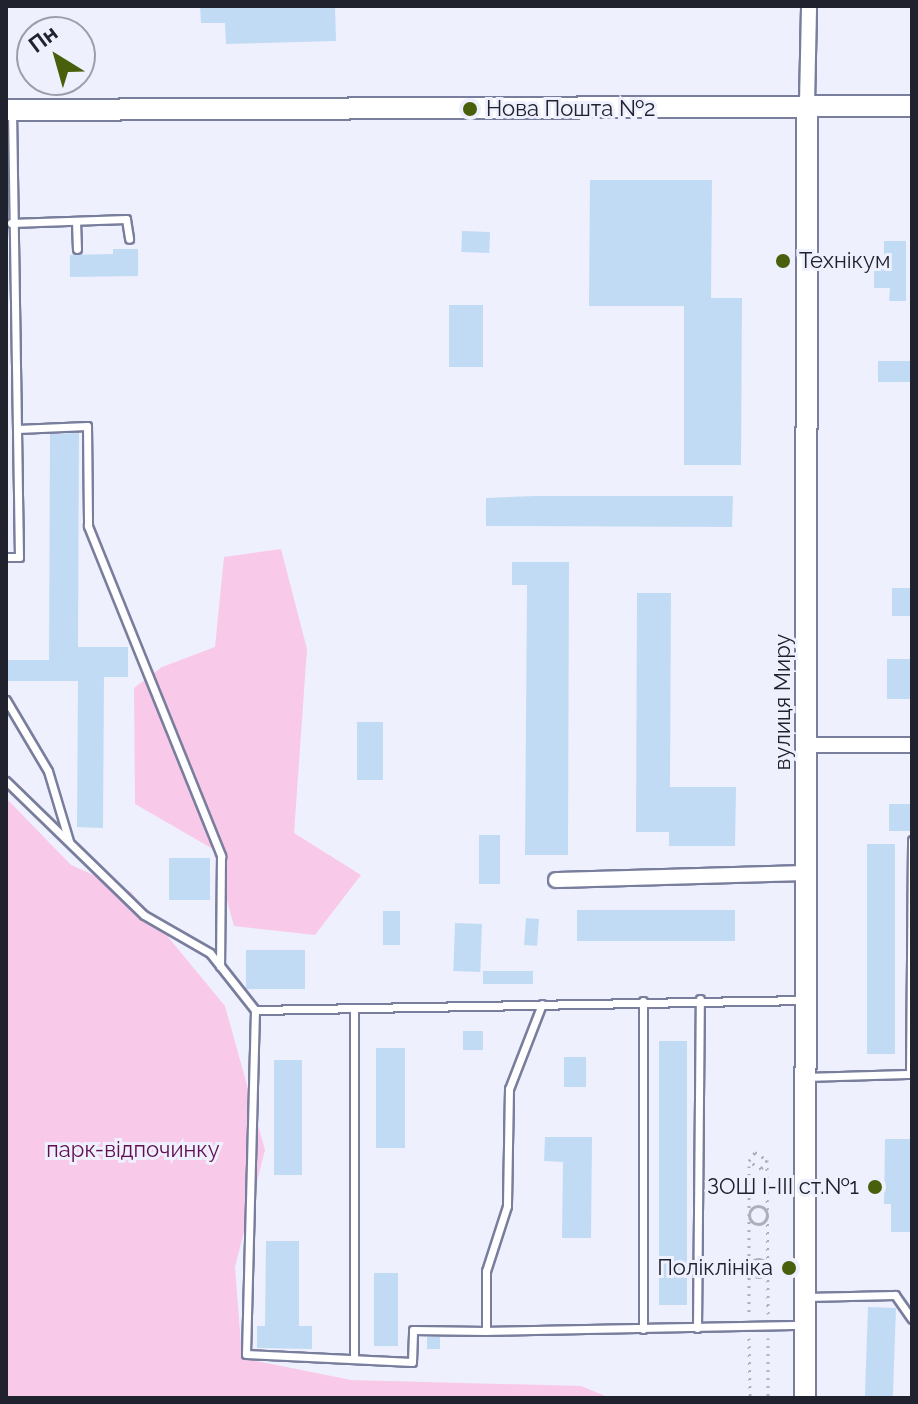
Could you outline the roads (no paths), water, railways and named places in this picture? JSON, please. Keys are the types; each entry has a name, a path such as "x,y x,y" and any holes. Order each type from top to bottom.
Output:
{"main road":[{"path":"9,110 807,104 912,106"},
{"name":"вулиця Миру","path":"805,1398 807,104"}],"street":[{"name":"вулиця Миру","path":"807,104 809,6"},
{"path":"808,745 912,745"},
{"path":"556,880 807,873"}],"lane":[{"path":"6,557 19,557 9,110"},
{"path":"11,223 127,219 129,239"},
{"path":"76,221 77,249"},
{"path":"17,429 87,426 88,526 221,856 220,966"},
{"path":"6,700 48,771 69,843"},
{"path":"6,781 144,915 210,953 255,1010 246,1354 412,1362 413,1330 805,1325"},
{"path":"806,1077 911,1074 912,840"},
{"path":"255,1010 700,999 807,1000"},
{"path":"697,1328 700,999"},
{"path":"643,1001 643,1329"},
{"path":"486,1331 486,1271 507,1206 509,1089 542,1004"},
{"path":"354,1008 354,1359"},
{"path":"805,1297 895,1295 912,1319"}],"place":[{"name":"Нова Пошта №2","path":"470,109"},
{"name":"Технікум","path":"783,261"},
{"name":"ЗОШ I-III ст.№1","path":"875,1187"},
{"name":"Поліклініка","path":"789,1268"}],"park label":[{"name":"парк-відпочинку","path":"133,1150"}]}
